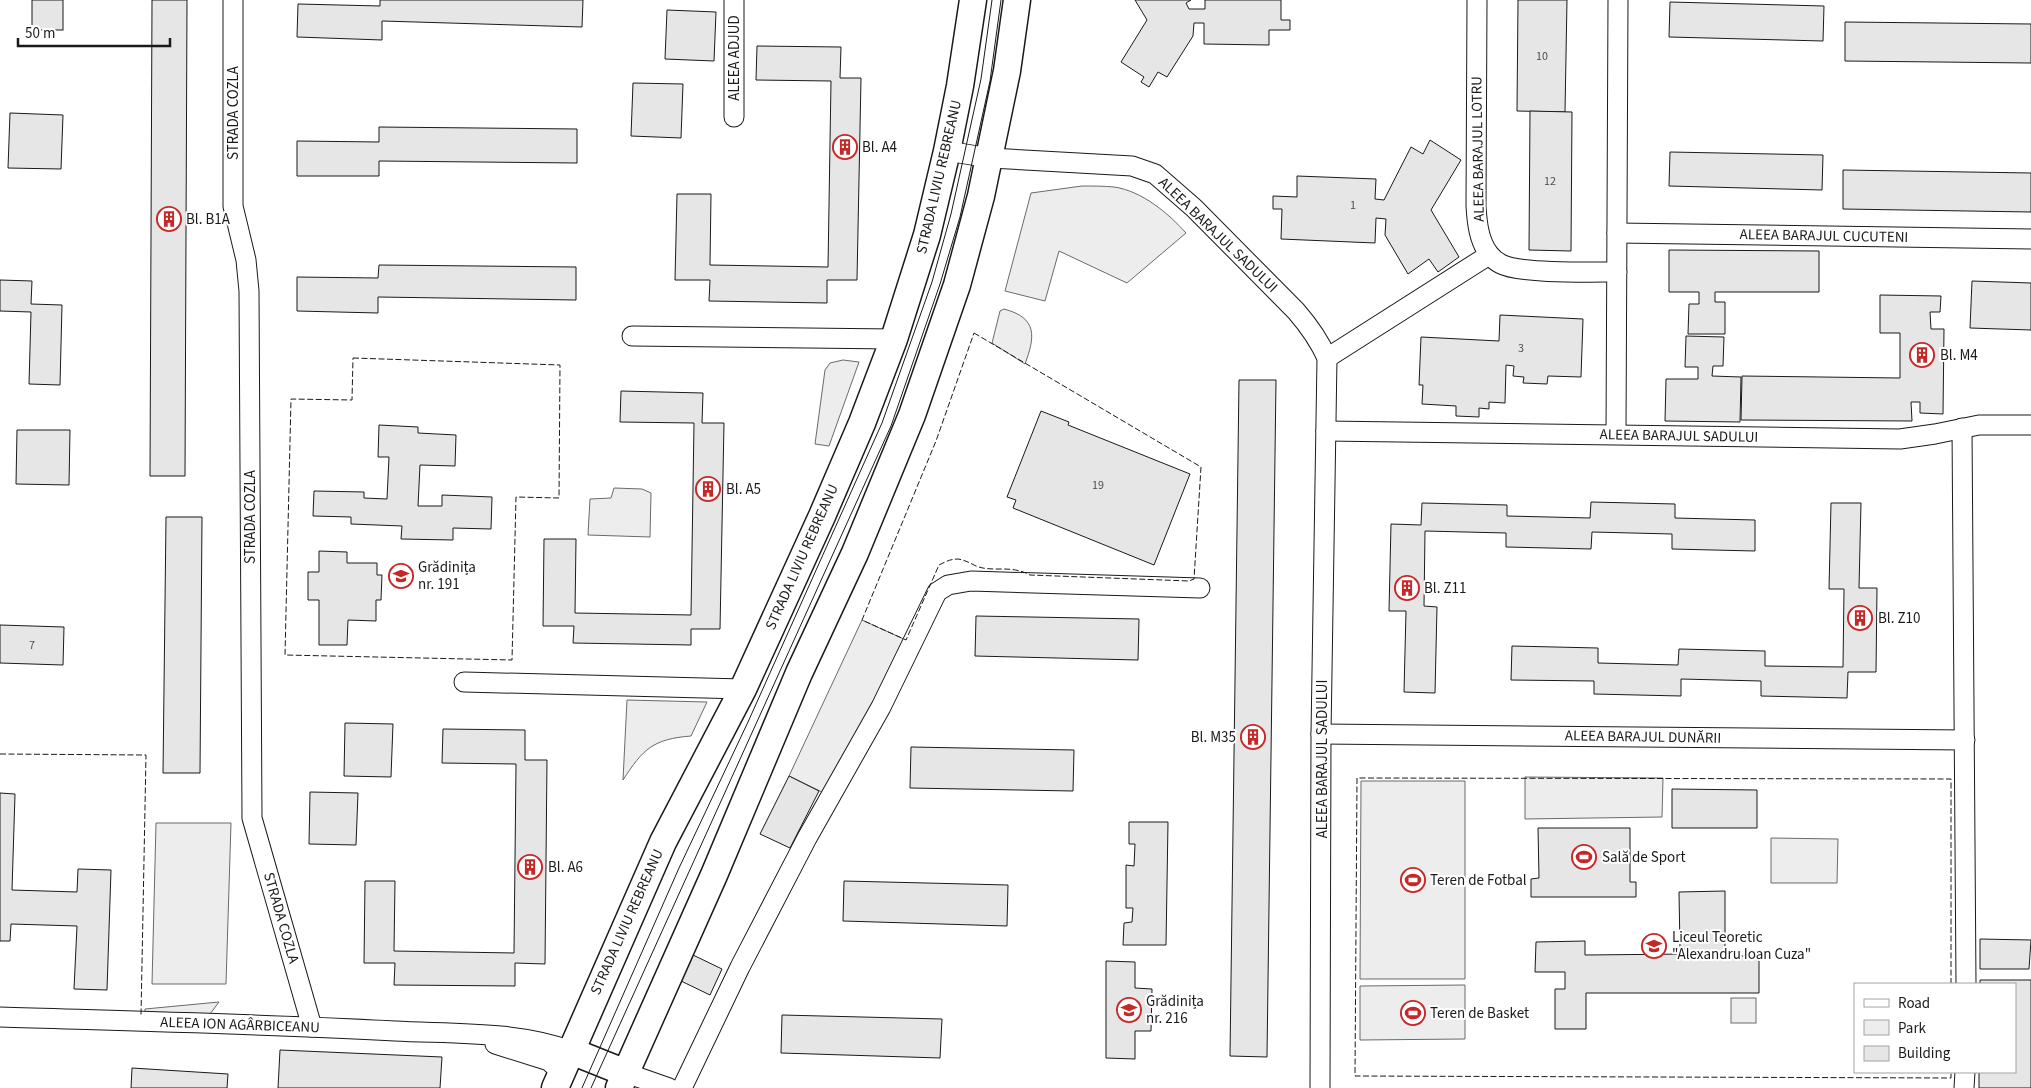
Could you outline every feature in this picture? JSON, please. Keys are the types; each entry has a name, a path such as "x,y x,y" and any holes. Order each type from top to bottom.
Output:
{"street":[{"name":"STRADA COZLA","path":"232,0 233,206 246,260 249,291 252,818 312,1027"},
{"name":"ALEEA ADJUD","path":"734,0 734,117"},
{"name":"STRADA LIVIU REBREANU","path":"563,1071 663,842 743,689 862,423 894,339 927,235 960,86 973,0"},
{"path":"622,1080 714,875 912,415 957,285 990,158 1017,0"},
{"name":"ALEEA BARAJUL LOTRU","path":"1477,0 1476,206 1480,232 1490,255"},
{"path":"1616,434 1618,0"},
{"name":"ALEEA BARAJUL SADULUI","path":"947,151 990,158 1132,166 1155,174 1194,208 1300,316 1319,340 1327,358 1321,734 1320,1088"},
{"name":"ALEEA BARAJUL CUCUTENI","path":"1616,233 2031,239"},
{"path":"1327,358 1490,255 1501,264 1520,269 1616,272"},
{"path":"632,336 894,339"},
{"name":"ALEEA BARAJUL SADULUI","path":"1326,431 1900,439 1979,425 2031,425"},
{"path":"1962,428 1966,983"},
{"path":"682,1088 744,959 807,838 881,707 937,592 948,585 971,581 1200,588"},
{"path":"464,682 743,689"},
{"name":"ALEEA BARAJUL DUNĂRII","path":"1321,734 1965,740"},
{"name":"ALEEA ION AGÂRBICEANU","path":"0,1016 312,1027 524,1039 550,1043 563,1071"},
{"path":"563,1071 669,1088"},
{"path":"1964,1088 1965,1073"}],"green space":[{"path":"1082,186 1114,187 1135,193 1163,211 1186,233 1127,283 1059,251 1045,301 1005,291 1031,193"},
{"path":"1004,309 1023,318 1031,330 1031,345 1025,364 992,343 1000,311"},
{"path":"843,360 859,362 829,446 815,444 825,370 830,363"},
{"path":"614,488 642,489 651,493 650,537 588,535 590,499 611,498"},
{"path":"862,620 906,640 828,795 789,776"},
{"path":"627,700 707,702 691,736 667,740 650,748 637,760 623,780"},
{"path":"1525,777 1663,778 1662,817 1525,819"},
{"name":"Teren de Fotbal","path":"1361,781 1465,781 1465,979 1360,979"},
{"path":"156,823 231,823 226,984 152,984"},
{"path":"1771,838 1838,839 1837,883 1771,883"},
{"name":"Teren de Basket","path":"1465,985 1465,1039 1360,1040 1360,986"},
{"path":"1731,998 1756,998 1756,1023 1731,1023"},
{"path":"219,1002 210,1014 144,1027 145,1009"}],"building":[{"path":"32,0 63,0 63,30 32,30"},
{"name":"Bl. B1A","path":"152,0 187,0 185,476 150,476"},
{"path":"380,0 583,0 582,27 382,21 382,40 297,37 298,4 380,6"},
{"path":"1135,0 1191,0 1186,3 1189,9 1205,9 1205,0 1281,0 1281,20 1290,20 1290,30 1269,30 1269,45 1204,44 1204,23 1194,23 1193,36 1167,77 1158,72 1149,87 1141,82 1144,77 1121,62 1147,20"},
{"path":"1518,0 1567,0 1565,112 1517,111"},
{"path":"1670,2 1824,6 1823,41 1669,37"},
{"path":"667,10 716,12 714,61 665,59"},
{"path":"1845,22 2031,24 2031,63 1845,61"},
{"name":"Bl. A4","path":"757,46 841,47 840,78 861,78 857,280 827,280 827,303 709,301 710,280 675,280 677,194 711,194 710,265 828,267 831,81 756,80"},
{"path":"633,83 683,84 681,138 631,136"},
{"path":"1530,111 1572,112 1571,251 1529,250"},
{"path":"10,113 63,115 61,169 8,168"},
{"path":"379,127 577,129 577,163 379,161 379,176 297,176 297,141 379,142"},
{"path":"1430,140 1461,160 1431,210 1459,257 1438,272 1429,259 1408,274 1385,235 1386,219 1376,218 1375,243 1281,239 1282,209 1273,209 1273,196 1297,197 1297,176 1376,179 1375,199 1384,200 1411,147 1423,154"},
{"path":"1670,152 1823,155 1822,190 1669,186"},
{"path":"1843,170 2031,173 2031,212 1843,209"},
{"path":"1669,250 1819,251 1819,292 1715,292 1715,302 1725,302 1725,334 1688,334 1689,304 1699,304 1699,292 1669,292"},
{"path":"379,265 576,267 576,300 378,297 378,313 297,311 297,277 378,278"},
{"path":"0,280 32,281 31,304 62,305 60,385 29,384 31,312 0,311"},
{"path":"1972,281 2031,283 2031,330 1970,328"},
{"name":"Bl. M4","path":"1880,295 1941,296 1940,312 1930,312 1931,329 1944,329 1943,414 1920,413 1920,402 1911,402 1912,421 1741,420 1742,376 1900,378 1900,333 1880,333"},
{"path":"1500,315 1583,319 1581,377 1548,376 1547,384 1523,383 1524,377 1513,376 1514,366 1506,365 1505,403 1489,402 1489,409 1479,408 1479,417 1456,416 1456,406 1422,404 1423,385 1419,385 1421,337 1499,341"},
{"path":"1686,336 1724,337 1723,366 1713,366 1712,376 1741,377 1740,422 1665,421 1666,379 1698,379 1698,367 1685,367"},
{"name":"Bl. M35","path":"1239,380 1276,380 1267,1057 1230,1056"},
{"name":"Bl. A5","path":"621,391 703,393 702,423 724,423 720,629 691,629 691,645 573,643 574,626 543,626 544,539 576,539 575,613 691,615 694,423 620,422"},
{"path":"1041,411 1069,422 1068,425 1190,474 1154,565 1013,508 1016,500 1007,497"},
{"path":"379,425 418,427 418,433 456,435 455,466 420,465 418,506 442,506 442,495 492,497 491,529 453,528 453,540 401,539 402,526 351,524 351,517 313,516 314,491 364,492 364,498 387,499 389,457 378,457"},
{"path":"17,430 70,430 69,485 16,484"},
{"name":"Bl. Z11","path":"1591,502 1675,504 1675,518 1755,520 1755,551 1672,549 1672,534 1592,532 1591,549 1506,547 1506,533 1425,531 1424,606 1437,607 1435,693 1404,692 1406,611 1389,611 1391,524 1421,525 1422,503 1507,505 1507,516 1590,518"},
{"name":"Bl. Z10","path":"1831,503 1861,503 1859,588 1877,588 1876,672 1848,672 1847,698 1761,696 1761,681 1681,679 1681,696 1594,694 1594,681 1511,680 1512,646 1598,648 1598,663 1678,665 1679,649 1765,651 1765,666 1843,667 1844,589 1829,589"},
{"path":"166,517 202,517 200,773 163,773"},
{"path":"319,551 347,552 347,563 377,563 377,575 382,575 381,600 376,600 376,621 348,620 347,645 319,645 319,600 308,600 308,572 319,572"},
{"path":"976,616 1139,619 1138,660 975,656"},
{"path":"0,625 64,627 63,665 0,663"},
{"path":"345,723 393,724 391,777 344,776"},
{"name":"Bl. A6","path":"443,729 525,730 525,760 547,760 545,964 515,963 515,986 394,985 395,963 364,963 365,881 395,881 394,951 514,953 516,764 442,763"},
{"path":"911,747 1074,750 1073,791 910,788"},
{"path":"789,776 819,791 790,848 760,834"},
{"path":"1672,789 1757,790 1757,828 1672,828"},
{"path":"310,792 358,793 356,845 309,844"},
{"path":"0,793 15,794 12,890 77,892 78,869 111,870 107,990 74,989 77,926 11,924 10,941 0,941"},
{"path":"1129,822 1168,822 1166,945 1123,945 1124,923 1132,922 1133,908 1126,908 1126,865 1134,866 1135,844 1129,844"},
{"name":"Sală de Sport","path":"1538,828 1630,828 1630,882 1636,882 1636,897 1531,897 1531,879 1539,878"},
{"path":"844,881 1008,885 1007,926 843,921"},
{"path":"1725,891 1725,956 1759,956 1759,993 1586,993 1586,1029 1555,1029 1555,989 1565,989 1565,972 1535,972 1536,942 1585,941 1585,955 1686,954 1686,949 1680,949 1679,892"},
{"path":"1980,939 2031,940 2029,969 1980,969"},
{"path":"693,955 722,969 710,995 681,981"},
{"name":"Grădinița nr. 216","path":"1106,961 1135,962 1135,988 1152,989 1151,1031 1135,1031 1135,1059 1106,1058"},
{"path":"1980,980 2031,980 2031,1088 1979,1088 1979,1073 2016,1073 2016,983 1980,983"},
{"path":"782,1015 942,1019 940,1058 781,1053"},
{"path":"280,1050 442,1057 440,1088 278,1088"},
{"path":"132,1068 228,1074 227,1088 131,1088"}],"tram line":[{"path":"582,1088 679,868 748,722 882,423 932,282 951,214 981,79 992,0"},
{"path":"591,1088 891,426 940,284 960,217 990,81 1001,0"}],"fence":[{"path":"974,333 1201,467 1194,579 1189,581 1030,575 1015,570 983,568 955,559 939,565 906,640 862,620 936,441 974,333"},
{"path":"353,358 560,365 559,498 516,497 512,660 285,655 291,399 352,400 353,358"},
{"path":"0,754 146,755 141,1016"},
{"path":"1951,983 1951,779 1357,778 1355,1076 1951,1078 1951,1073"}],"place":[{"name":"Bl. A4","path":"845,147"},
{"name":"Bl. B1A","path":"169,219"},
{"name":"Bl. M4","path":"1922,355"},
{"name":"Bl. A5","path":"708,489"},
{"name":"Grădinița nr. 191","path":"401,576"},
{"name":"Bl. Z11","path":"1407,588"},
{"name":"Bl. Z10","path":"1860,618"},
{"name":"Bl. M35","path":"1253,737"},
{"name":"Sală de Sport","path":"1584,857"},
{"name":"Bl. A6","path":"530,867"},
{"name":"Teren de Fotbal","path":"1413,880"},
{"name":"Liceul Teoretic \"Alexandru Ioan Cuza\"","path":"1654,946"},
{"name":"Grădinița nr. 216","path":"1129,1010"},
{"name":"Teren de Basket","path":"1413,1013"}]}
